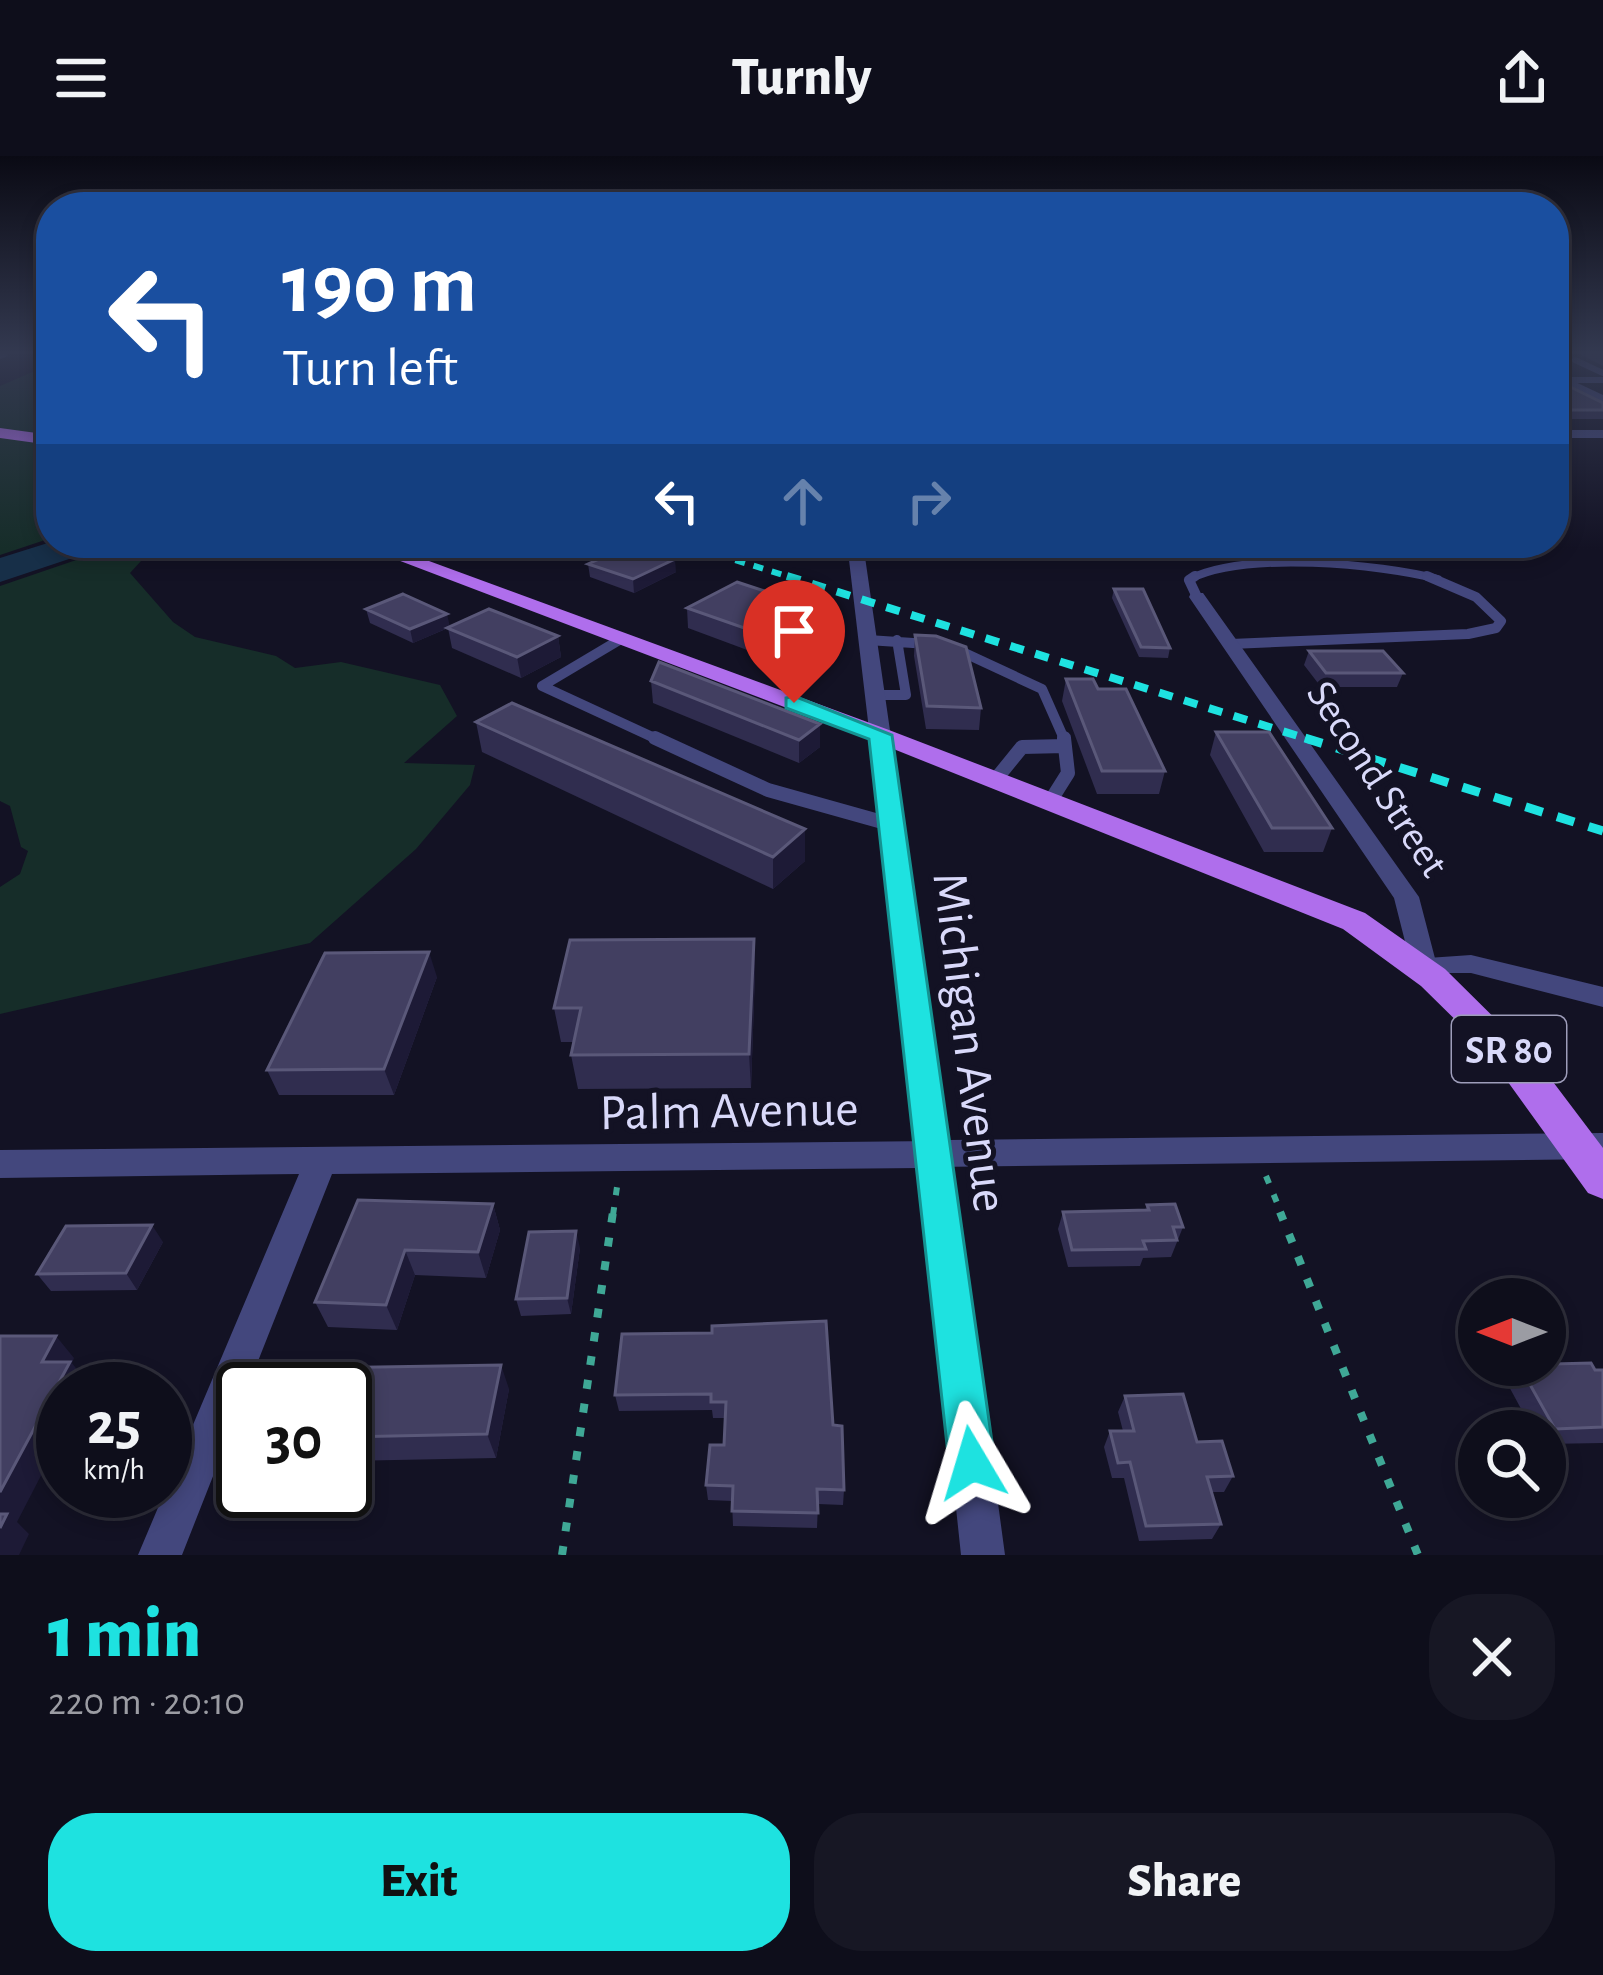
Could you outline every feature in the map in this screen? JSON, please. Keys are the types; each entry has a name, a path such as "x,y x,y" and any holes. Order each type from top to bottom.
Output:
{"main road":[{"path":"0,433 36,438"},
{"name":"SR 80","path":"402,558 997,779 1309,899 1354,921 1423,966 1504,1043 1595,1158"}],"street":[{"path":"1569,434 1603,434"},
{"name":"Michigan Avenue","path":"857,558 983,1555"},
{"name":"Second Street","path":"1197,597 1406,897 1423,966"},
{"path":"1423,966 1472,964 1603,997"},
{"name":"Palm Avenue","path":"0,1164 621,1160 1253,1147 1595,1158"},
{"path":"160,1555 321,1160"}],"lane":[{"path":"1197,597 1189,580 1197,575 1265,564 1382,568 1460,589 1477,597 1501,621 1496,628 1468,634 1232,644"},
{"path":"620,639 542,686 768,790 893,825"},
{"path":"868,640 957,649 1042,689 1065,746 1070,782 1051,800"},
{"path":"875,695 906,694 897,640"},
{"path":"872,668 902,668"},
{"path":"997,779 1022,747 1065,746"}],"path":[{"path":"1253,1147 1418,1555"},
{"path":"562,1555 621,1160"}],"green space":[{"path":"0,418 36,418 36,435 0,430"},
{"path":"0,436 36,441 36,543 0,555"},
{"path":"82,558 147,558 130,573 173,622 195,637 276,656 295,668 341,662 440,685 457,716 404,763 475,765 470,785 416,849 310,943 0,1014 0,887 20,874 28,851 21,847 10,806 0,801 0,586"}],"water":[{"path":"36,547 36,558 72,558 0,582 0,558"}],"building":[{"path":"602,558 675,559 633,579 588,564"},
{"path":"737,582 829,612 808,625 823,630 796,646 687,608"},
{"path":"1114,589 1143,589 1170,648 1141,647"},
{"path":"403,594 447,614 410,629 366,609"},
{"path":"489,609 558,636 517,657 447,628"},
{"path":"915,635 936,636 966,647 981,708 927,706"},
{"path":"1309,651 1383,651 1403,673 1326,673"},
{"path":"659,662 820,724 799,740 651,681"},
{"path":"1066,679 1093,679 1098,689 1126,689 1165,771 1102,771"},
{"path":"512,703 805,829 773,857 476,722"},
{"path":"1216,732 1269,732 1332,828 1272,828"},
{"path":"754,939 749,1054 571,1055 581,1008 554,1008 570,940"},
{"path":"429,952 384,1069 267,1070 325,953"},
{"path":"358,1200 493,1204 478,1252 405,1250 386,1305 315,1302"},
{"path":"1175,1204 1183,1227 1173,1227 1177,1240 1143,1241 1146,1249 1072,1250 1063,1212 1149,1210 1147,1205"},
{"path":"152,1225 126,1273 37,1274 66,1226"},
{"path":"576,1231 567,1298 516,1299 529,1232"},
{"path":"826,1321 833,1425 842,1426 844,1490 817,1489 818,1513 732,1511 733,1486 706,1485 710,1445 724,1445 726,1402 711,1402 711,1394 615,1395 622,1334 712,1333 712,1326"},
{"path":"0,1336 56,1336 42,1362 36,1362 36,1425 0,1492"},
{"path":"1591,1363 1595,1370 1603,1370 1603,1427 1566,1429 1566,1410 1544,1410 1531,1386 1566,1386 1566,1364"},
{"path":"501,1365 487,1434 372,1436 372,1367"},
{"path":"1183,1394 1197,1442 1222,1441 1233,1476 1207,1477 1221,1524 1146,1526 1130,1462 1118,1463 1110,1431 1134,1431 1125,1396"}],"railway":[{"path":"729,558 796,579"},
{"path":"787,576 1314,741"},
{"path":"1305,738 1603,831"}],"route":[{"path":"794,703 880,735 972,1463"}]}
